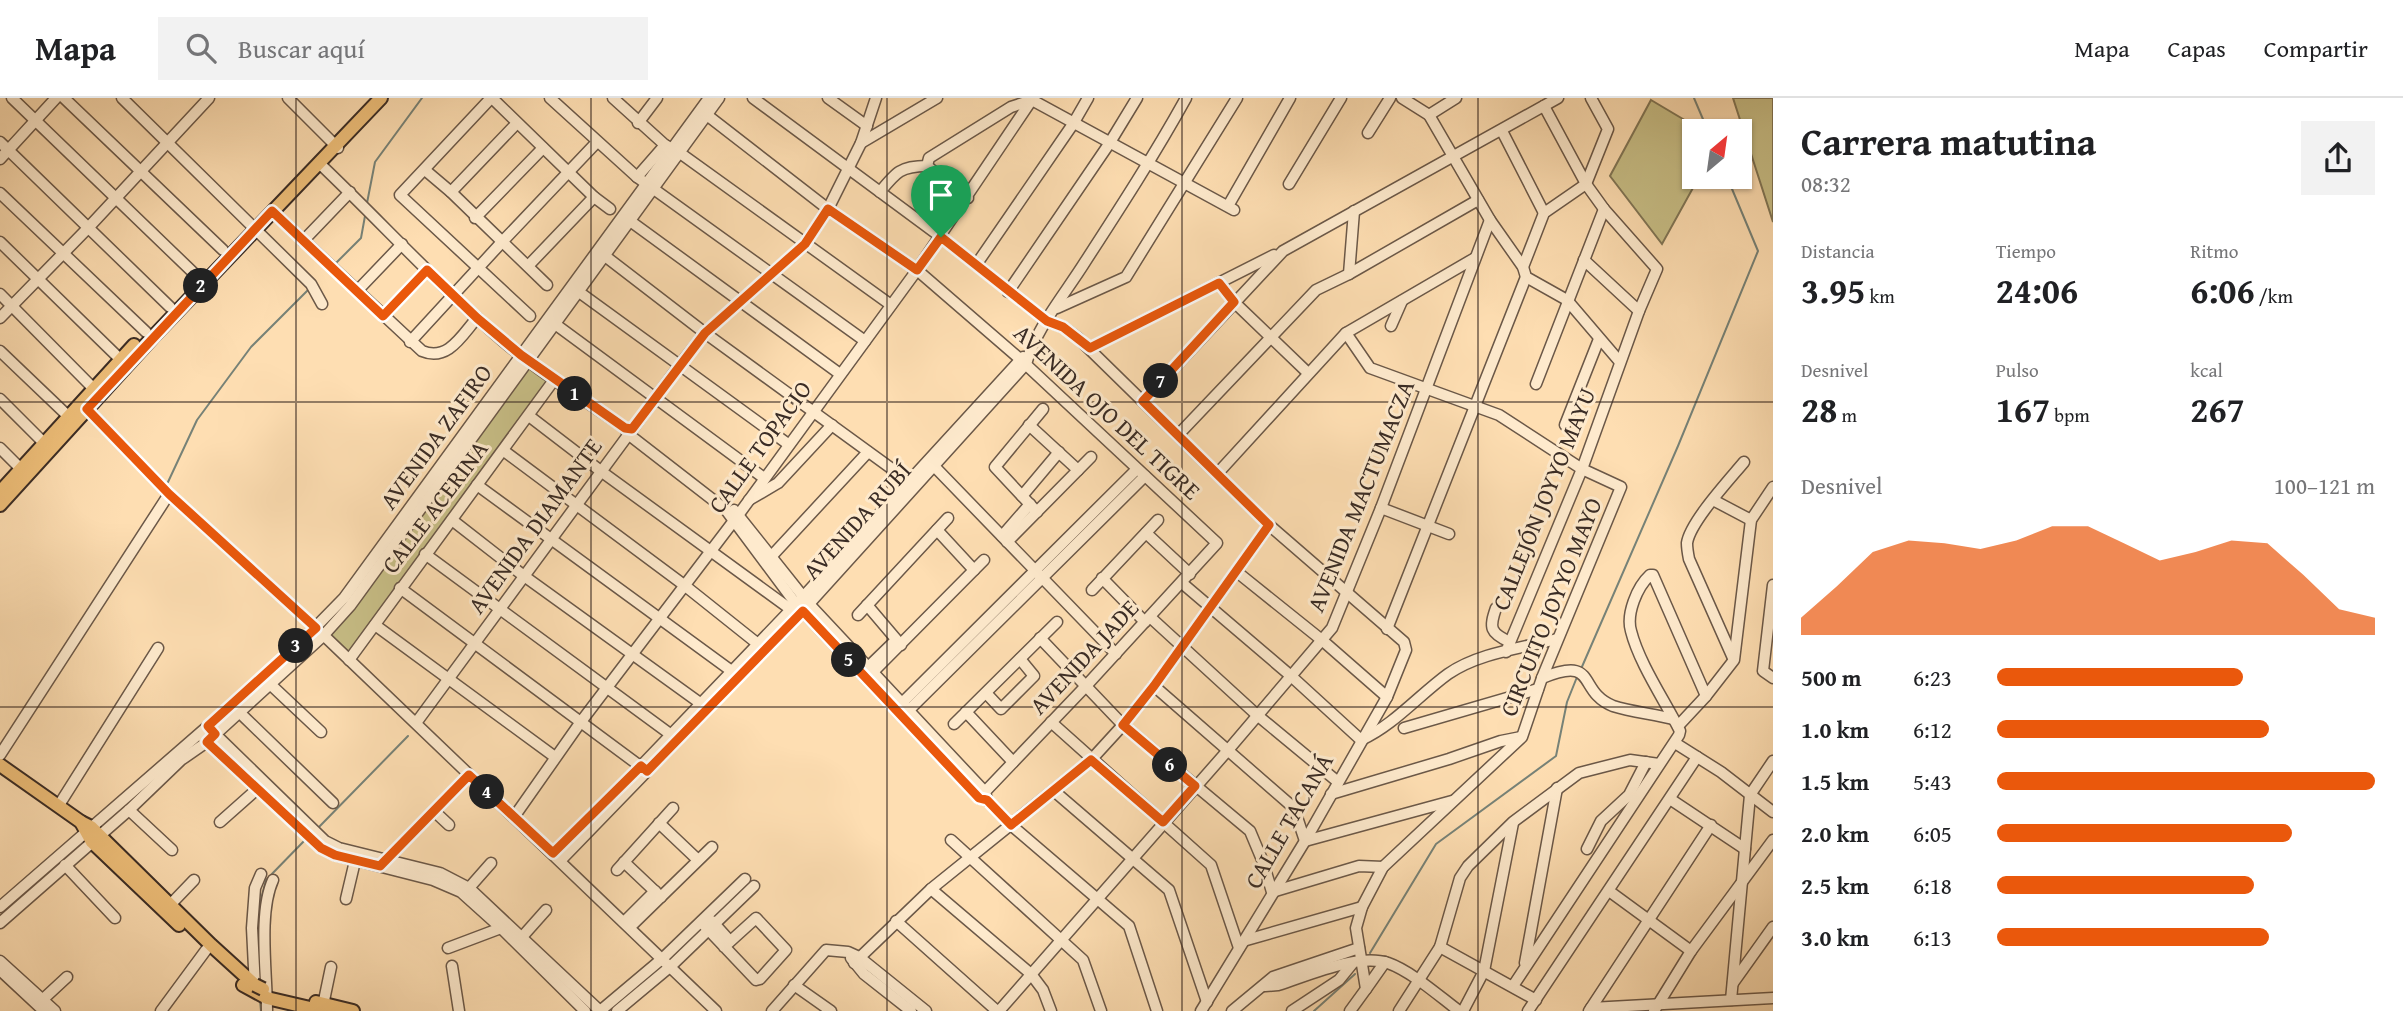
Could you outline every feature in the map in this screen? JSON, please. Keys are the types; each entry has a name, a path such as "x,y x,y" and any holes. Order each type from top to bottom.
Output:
{"main road":[{"path":"0,501 21,469 93,388 170,307 255,227 371,98"},
{"path":"0,501 87,409 201,280 223,250 273,213 320,164 333,142 381,98"},
{"path":"0,765 59,805 90,832 261,993"},
{"path":"90,832 236,979 261,993 323,1008 353,1011"}],"street":[{"path":"12,98 201,280"},
{"path":"0,159 4,146 36,120 56,98"},
{"path":"64,98 223,250"},
{"path":"122,98 311,284 322,304"},
{"path":"193,98 202,107"},
{"path":"0,318 117,198 209,98"},
{"path":"288,98 333,142"},
{"path":"530,316 400,195 491,98 594,197 610,209"},
{"path":"550,98 636,177 865,341"},
{"path":"613,98 638,123 672,149 891,306"},
{"path":"638,123 657,98"},
{"name":"AVENIDA ZAFIRO","path":"320,632 430,489 650,186 672,149 703,113 709,98"},
{"path":"703,113 719,98"},
{"path":"753,98 941,237 1047,321 1063,327 1090,348 1269,525 1387,629 1475,405 1544,213 1586,184 1608,129 1591,98"},
{"path":"828,98 867,126"},
{"name":"AVENIDA DIAMANTE","path":"416,723 602,472 628,431 705,333 805,244 828,209 861,143 876,98"},
{"path":"861,143 937,98"},
{"path":"976,265 1088,98"},
{"path":"1008,292 1109,144 1137,98"},
{"name":"AVENIDA RUBÍ","path":"556,857 800,607 1025,359 1149,164 1186,98"},
{"path":"1055,308 1126,277 1237,98"},
{"path":"927,166 929,158 1011,107 1033,99 1109,144 1231,208 1290,98"},
{"path":"1289,184 1341,98"},
{"path":"1368,133 1390,98"},
{"path":"1402,98 1431,113 1478,200 1525,272 1567,300 1620,362"},
{"path":"1431,113 1441,98"},
{"path":"1431,113 1457,98"},
{"path":"1090,348 1283,251 1558,98"},
{"name":"CALLE TOPACIO","path":"514,817 580,723 737,517 941,237 1033,99"},
{"path":"1536,384 1604,209 1586,184 1544,106"},
{"name":"AVENIDA OJO DEL TIGRE","path":"703,113 828,209 917,270 1025,359 1217,543"},
{"path":"451,192 517,122"},
{"path":"1502,131 1544,213"},
{"path":"410,342 597,142"},
{"path":"4,146 170,307"},
{"path":"475,218 543,148"},
{"path":"636,177 672,149"},
{"path":"320,164 477,318 524,358 628,431 737,517 769,559 800,607"},
{"path":"880,192 897,172 910,166 927,166 968,198"},
{"path":"425,170 547,285"},
{"path":"303,241 350,192"},
{"path":"0,193 146,332"},
{"path":"528,266 594,197"},
{"path":"1178,435 1316,290 1478,200"},
{"name":"CALLEJÓN JOYYO MAYU","path":"1508,647 1582,470 1639,311 1657,269 1604,209"},
{"path":"1349,274 1354,211"},
{"path":"273,213 422,351 433,355 447,352 477,318"},
{"path":"524,358 579,292 605,256 626,218 839,374"},
{"name":"AVENIDA MACTUMACZA","path":"998,1011 1229,750 1332,628 1381,508 1490,220"},
{"path":"0,242 120,359"},
{"path":"357,291 402,244"},
{"path":"1143,401 1283,251"},
{"path":"605,256 705,333 910,482"},
{"path":"1217,474 1346,333 1475,258"},
{"path":"1584,260 1639,311"},
{"path":"383,316 427,270"},
{"path":"1219,283 1234,302 1308,373"},
{"path":"579,292 788,444"},
{"path":"0,293 93,388"},
{"path":"1391,326 1402,300"},
{"path":"555,324 764,478"},
{"path":"1346,333 1370,368 1499,415 1582,470"},
{"path":"1565,425 1599,340"},
{"path":"0,351 68,416"},
{"name":"CALLE ACERINA","path":"349,660 554,380"},
{"path":"0,399 44,443"},
{"path":"87,409 169,494 320,632 716,1011"},
{"path":"1033,508 995,467 1043,409"},
{"path":"529,416 710,550 800,607 903,709 1011,825 1129,926 1157,1011"},
{"path":"748,500 763,494 778,482 832,425"},
{"path":"1029,425 1078,470"},
{"path":"0,448 21,469"},
{"path":"503,451 684,585 758,645"},
{"path":"769,559 869,452"},
{"path":"1022,496 1059,453"},
{"path":"1004,539 1033,508 1091,457"},
{"path":"1734,660 1689,559 1687,544 1690,534 1713,500 1744,462"},
{"path":"932,464 1116,654"},
{"name":"AVENIDA RUBÍ","path":"863,539 910,482 932,464"},
{"name":"CIRCUITO JOYYO MAYO","path":"1342,953 1356,928 1362,907 1382,867 1522,737 1557,639 1622,487 1582,470"},
{"path":"903,709 1141,472"},
{"path":"477,485 736,674"},
{"path":"1677,725 1706,696 1734,660 1751,520 1773,487"},
{"path":"0,755 169,494"},
{"path":"1713,500 1751,520"},
{"path":"1381,508 1449,534"},
{"path":"858,615 948,518"},
{"path":"452,520 524,576 699,703"},
{"path":"1092,590 1158,520"},
{"path":"856,960 931,889 1091,760 1154,686 1269,525"},
{"path":"937,530 974,570"},
{"path":"1146,533 1190,574"},
{"name":"AVENIDA JADE","path":"984,797 1013,762 1217,543"},
{"path":"425,554 670,734"},
{"path":"867,673 984,560"},
{"path":"1237,572 1387,697"},
{"path":"1513,986 1675,743 1677,725 1661,698 1630,629 1636,596 1650,575 1653,575 1706,696"},
{"path":"1102,578 1338,782"},
{"path":"1182,583 1292,676 1361,740 1376,733 1450,673 1472,661 1508,647 1557,639"},
{"path":"1770,674 1773,585"},
{"path":"400,588 644,768"},
{"path":"867,605 899,643"},
{"name":"AVENIDA RUBÍ","path":"644,768 670,734 699,703 736,674 758,645 800,607"},
{"path":"1496,608 1492,630 1508,647"},
{"path":"954,724 1056,622"},
{"path":"374,625 555,757"},
{"name":"CALLE TACANÁ","path":"1204,1007 1272,892 1306,841 1387,697 1406,650 1404,642 1387,629"},
{"path":"0,923 65,865 90,832 129,810 207,734 239,712 270,684 320,632"},
{"path":"0,907 207,734 320,632"},
{"path":"1041,638 1123,725 1250,831 1272,892 1359,866 1382,867"},
{"path":"59,805 158,648"},
{"path":"986,693 1001,709 1034,676 1020,659"},
{"path":"1542,678 1563,670 1575,670 1584,676 1604,701 1677,725"},
{"path":"270,684 321,732"},
{"path":"1154,686 1294,808 1306,841 1456,799"},
{"path":"1404,728 1538,689"},
{"path":"239,712 332,803"},
{"path":"966,712 1013,762"},
{"path":"1051,722 1211,865 1241,945 1362,907"},
{"path":"207,734 256,790 335,855 355,861 440,873 469,888 600,1011 750,882 711,928 617,1011"},
{"path":"207,734 311,835 339,848 451,886 461,892 585,1011"},
{"path":"1331,794 1501,741 1522,737"},
{"path":"1675,743 1721,772 1773,812"},
{"path":"1528,1011 1697,757"},
{"path":"1399,1011 1440,947 1461,878 1468,866 1513,822 1580,773 1630,760 1660,764"},
{"path":"1716,1011 1727,1000 1732,984 1750,795 1773,761"},
{"path":"1587,849 1605,815 1629,795 1646,762"},
{"path":"384,863 469,775"},
{"path":"1524,969 1558,788"},
{"path":"220,822 256,790"},
{"path":"1054,790 1169,890 1204,1007"},
{"path":"1670,799 1745,849"},
{"path":"658,894 621,866 673,808"},
{"path":"129,810 172,850"},
{"path":"434,811 449,825"},
{"path":"1265,986 1278,985 1357,962 1385,962 1461,1011 1484,971 1513,822"},
{"path":"659,824 698,860"},
{"path":"1590,1009 1711,825"},
{"path":"951,840 1083,960 1101,1011"},
{"path":"1655,1008 1691,951 1773,840"},
{"path":"627,924 712,847"},
{"path":"346,900 355,861"},
{"path":"469,888 491,863"},
{"path":"65,865 115,918"},
{"path":"261,874 255,888 253,928 261,993"},
{"path":"170,905 194,880"},
{"path":"261,993 264,915 267,893 273,880"},
{"path":"931,889 1031,974 1043,990 1051,1011"},
{"path":"1609,891 1691,951"},
{"path":"522,937 546,910"},
{"path":"704,919 758,980 786,950 756,918 727,944"},
{"path":"895,921 998,1011"},
{"path":"448,948 501,928"},
{"name":"CIRCUITO JOYYO MAYO","path":"1356,928 1359,948 1357,962 1366,989"},
{"path":"1732,984 1773,928"},
{"path":"1440,947 1536,1000"},
{"path":"1232,1011 1273,977 1359,948"},
{"path":"162,1011 206,950"},
{"path":"772,1011 826,950 848,952 896,1007 911,1011"},
{"path":"856,960 926,1011"},
{"path":"0,961 41,1005"},
{"path":"1292,1011 1339,980 1357,962"},
{"path":"1350,1011 1385,962"},
{"path":"452,966 459,1011"},
{"path":"323,1008 331,967"},
{"path":"0,970 41,1005 55,1011"},
{"path":"41,1005 67,976"},
{"path":"794,985 831,1011"},
{"path":"1590,1009 1655,1008 1773,998"}],"shaded area":[{"path":"1733,98 1773,98 1773,222 1752,157 1752,119 1740,119"},
{"path":"1651,100 1683,119 1682,189 1692,189 1662,244 1610,176"},
{"path":"530,365 551,381 349,652 327,636"}],"waterway":[{"path":"367,203 375,162 422,98"},
{"path":"1694,98 1703,119"},
{"path":"1581,669 1678,446 1758,251 1732,189"},
{"path":"336,263 361,238 365,216"},
{"path":"168,482 197,420 251,347 308,290"},
{"path":"1370,953 1436,844 1556,756 1567,702 1577,677"},
{"path":"318,828 408,736"},
{"path":"258,911 266,880 306,839"},
{"path":"257,923 259,980"},
{"path":"1314,1011 1355,974"},
{"path":"260,1000 261,1011"}],"route":[{"path":"828,209 917,270 941,237 1008,292 1047,321 1063,327 1090,348 1219,283 1234,302 1143,401 1269,525 1123,725 1195,786 1163,822 1091,760 1011,825 987,800 979,798 803,611 647,771 641,766 553,853 469,775 380,866 335,855 310,839 207,742 215,734 208,726 316,628 169,494 87,409 272,211 383,316 427,270 521,355 625,428 632,429 705,333 805,244 828,209"}]}
